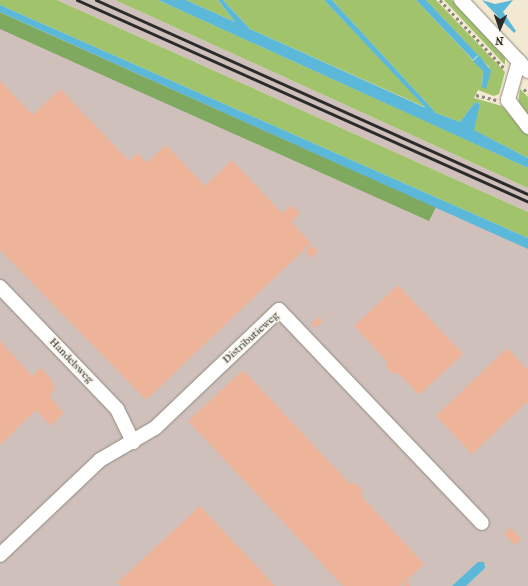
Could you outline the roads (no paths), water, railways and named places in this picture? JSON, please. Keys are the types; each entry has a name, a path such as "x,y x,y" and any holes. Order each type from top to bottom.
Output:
{"street":[{"path":"461,0 524,66 513,78 508,100 528,127"},
{"name":"Handelsweg","path":"0,287 117,410 133,442"},
{"name":"Distributieweg","path":"0,555 100,460 155,428 279,310 482,523"}],"water":[{"path":"158,0 186,0 235,22 218,0 223,0 250,29 426,108 324,0 332,0 436,113 460,122 475,102 480,104 474,130 528,158 528,168"},
{"path":"416,0 426,0 478,55 473,60"},
{"path":"482,0 495,4 513,0 503,12 516,31 514,33"},
{"path":"0,5 528,238 528,249 0,12"},
{"path":"479,55 491,71 486,89 482,87 483,71 473,61"},
{"path":"478,562 484,562 485,568 466,586 452,586"}],"railway":[{"path":"77,0 528,202"},
{"path":"96,0 528,194"}]}
